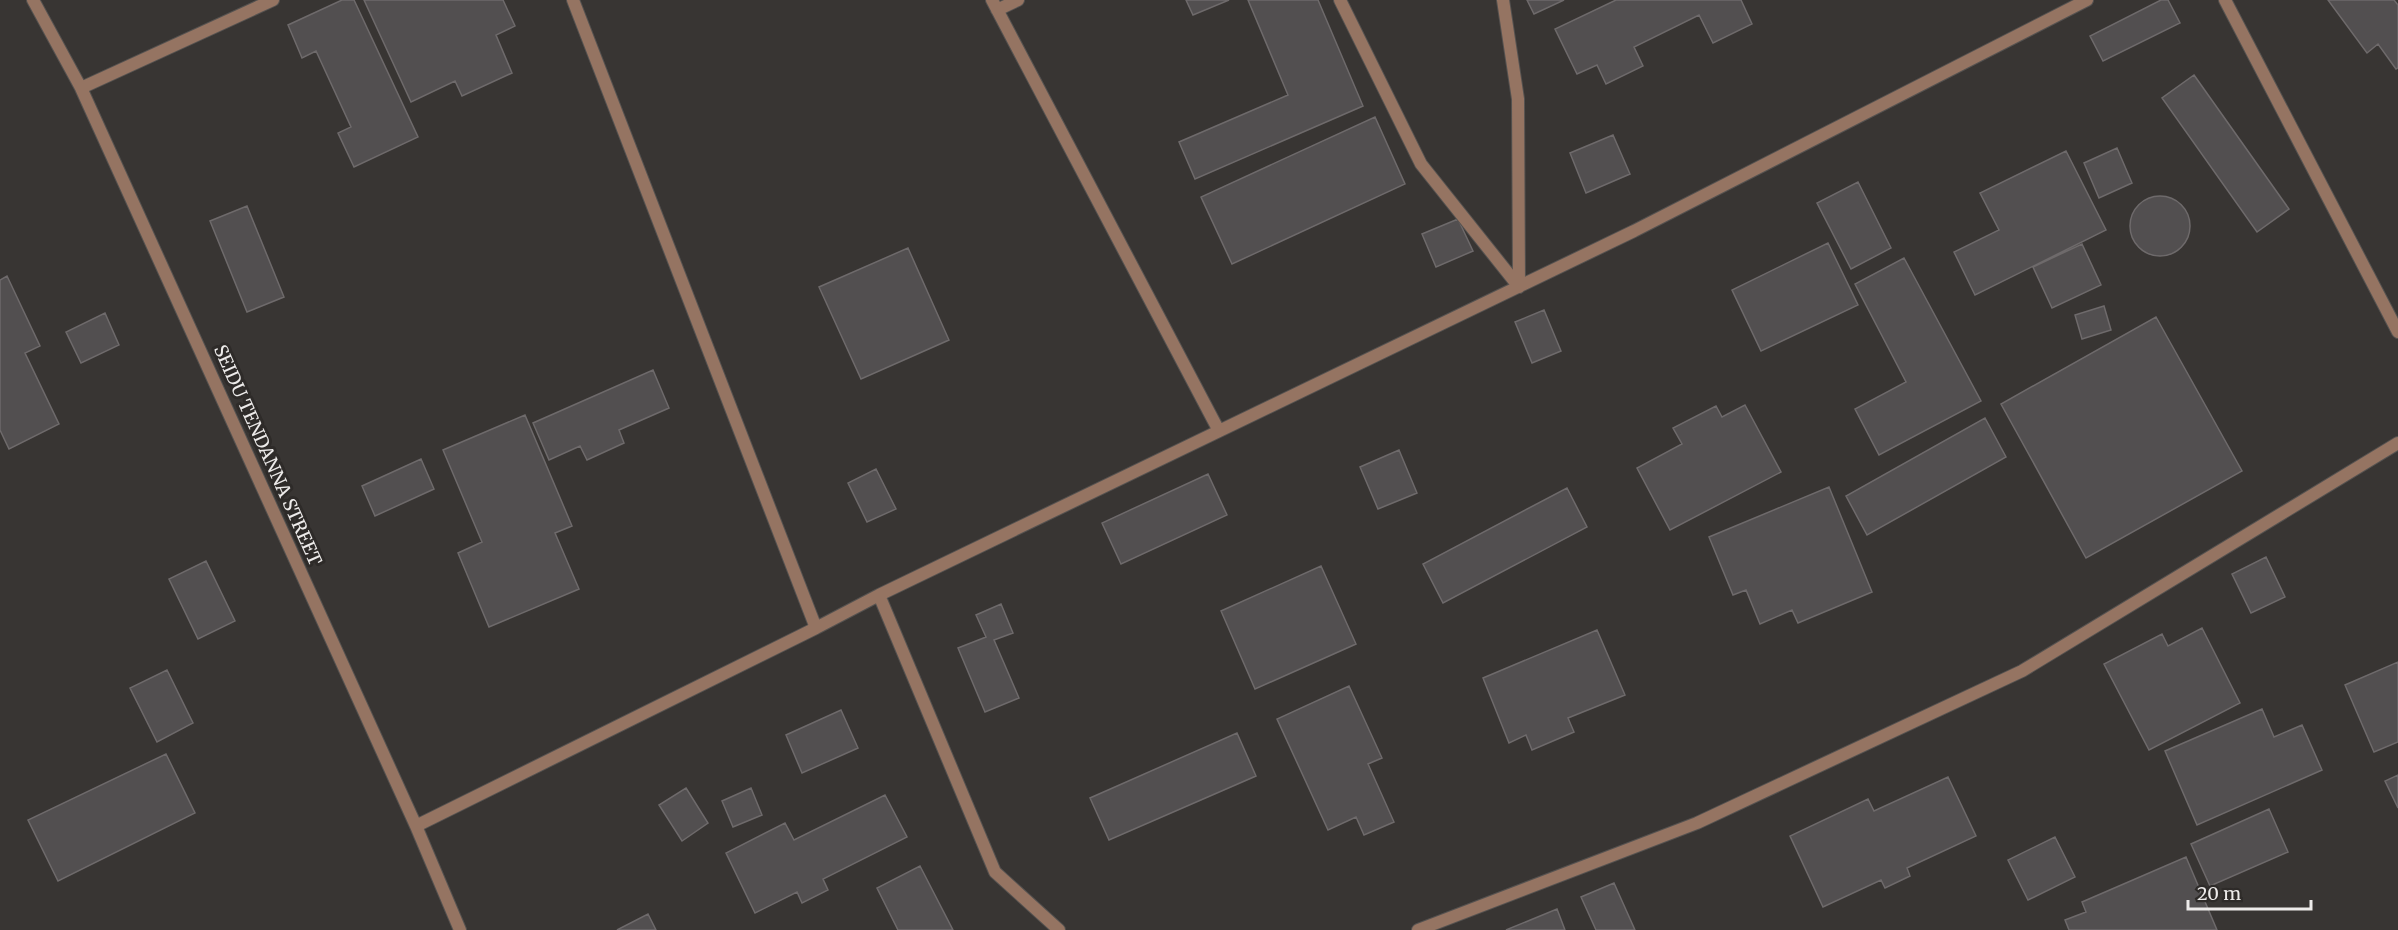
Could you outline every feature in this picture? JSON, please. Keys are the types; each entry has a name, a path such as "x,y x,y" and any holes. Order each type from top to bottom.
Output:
{"street":[{"name":"SEIDU TENDANNA STREET","path":"33,0 81,88 416,826 460,930"},
{"path":"81,88 273,0"},
{"path":"573,0 816,628"},
{"path":"1018,0 994,5 1219,431"},
{"path":"1340,0 1421,164 1519,287"},
{"path":"1503,0 1518,99 1519,287"},
{"path":"416,826 879,595 1634,231 2087,0"},
{"path":"2225,0 2398,332"},
{"path":"1418,930 1697,823 2022,671 2398,443"},
{"path":"879,595 995,872 1059,930"}],"building":[{"path":"342,0 354,0 418,137 354,167 338,133 351,127 316,51 302,58 288,25"},
{"path":"364,0 503,0 515,26 496,35 512,73 462,96 455,81 411,102"},
{"path":"1186,0 1229,0 1193,15"},
{"path":"1248,0 1318,0 1363,106 1195,179 1179,142 1288,95"},
{"path":"1527,0 1564,0 1534,14"},
{"path":"1616,0 1741,0 1752,24 1713,43 1699,15 1634,47 1643,66 1606,84 1597,65 1577,74 1555,29"},
{"path":"2161,0 2168,0 2180,23 2103,61 2090,36"},
{"path":"2328,0 2394,0 2398,5 2398,68 2396,69 2378,44 2367,53"},
{"path":"2194,75 2289,209 2257,232 2162,98"},
{"path":"1375,117 1405,184 1232,264 1201,197"},
{"path":"1613,135 1630,174 1586,193 1570,153"},
{"path":"2117,148 2132,183 2099,198 2084,163"},
{"path":"2066,151 2106,230 1975,295 1954,252 1999,230 1980,193"},
{"path":"1858,182 1891,248 1851,269 1817,203"},
{"path":"2160,196 2181,205 2190,226 2181,247 2160,256 2139,247 2130,226 2139,205"},
{"path":"247,206 284,297 247,312 210,221"},
{"path":"1458,219 1473,251 1436,267 1422,234"},
{"path":"1828,243 1858,305 1761,351 1732,290"},
{"path":"2082,244 2101,285 2052,308 2033,267"},
{"path":"908,248 949,340 861,379 819,287"},
{"path":"1904,258 1981,401 1879,455 1855,409 1906,382 1855,284"},
{"path":"7,276 40,346 25,353 59,424 9,449 0,430 0,280"},
{"path":"2104,306 2111,330 2082,339 2075,315"},
{"path":"1544,310 1561,351 1532,363 1515,322"},
{"path":"105,313 119,345 81,363 66,332"},
{"path":"2156,317 2242,471 2086,558 2001,404"},
{"path":"653,370 669,408 619,430 624,443 587,460 580,446 549,460 533,423"},
{"path":"1745,405 1781,472 1670,530 1637,468 1682,444 1673,428 1716,406 1722,417"},
{"path":"525,415 572,526 555,533 579,589 489,627 458,553 482,542 443,450"},
{"path":"1985,418 2006,457 1867,535 1846,496"},
{"path":"1399,450 1417,493 1378,509 1360,467"},
{"path":"421,459 434,489 375,516 362,486"},
{"path":"876,469 896,509 867,522 848,483"},
{"path":"1208,474 1227,515 1121,564 1102,523"},
{"path":"1829,487 1872,592 1798,623 1792,610 1760,624 1746,590 1733,595 1709,537"},
{"path":"1567,488 1587,527 1443,603 1423,564"},
{"path":"2266,557 2285,597 2251,613 2232,574"},
{"path":"206,561 235,621 198,639 169,579"},
{"path":"1321,566 1356,644 1255,689 1221,611"},
{"path":"1001,604 1013,633 994,640 1019,698 985,712 958,648 986,637 976,615"},
{"path":"2202,628 2240,703 2149,750 2104,664 2162,634 2168,646"},
{"path":"1597,630 1625,695 1568,718 1574,732 1532,750 1526,735 1509,743 1483,678"},
{"path":"2398,662 2398,742 2374,752 2345,685"},
{"path":"167,670 193,723 157,742 130,688"},
{"path":"1349,686 1382,758 1368,764 1394,822 1364,835 1356,817 1328,830 1277,719"},
{"path":"2262,709 2274,737 2302,725 2322,770 2197,825 2165,751"},
{"path":"841,710 858,748 802,773 786,735"},
{"path":"1237,733 1256,776 1109,840 1090,798"},
{"path":"166,754 195,813 58,881 28,820"},
{"path":"2398,775 2398,808 2385,781"},
{"path":"1948,777 1976,836 1907,868 1910,876 1885,888 1881,880 1823,907 1790,836 1868,799 1874,811"},
{"path":"686,788 708,823 682,841 659,805"},
{"path":"751,788 762,815 733,827 722,801"},
{"path":"885,795 907,837 823,879 828,890 802,903 797,892 755,913 726,853 785,823 794,840"},
{"path":"2269,809 2288,852 2210,886 2191,844"},
{"path":"2055,837 2075,877 2028,900 2008,860"},
{"path":"2186,857 2217,930 2069,930 2065,920 2086,912 2082,902"},
{"path":"920,866 953,930 898,930 877,888"},
{"path":"1614,883 1635,930 1596,930 1581,897"},
{"path":"1557,909 1565,930 1506,930"},
{"path":"648,914 656,930 617,930"}]}
